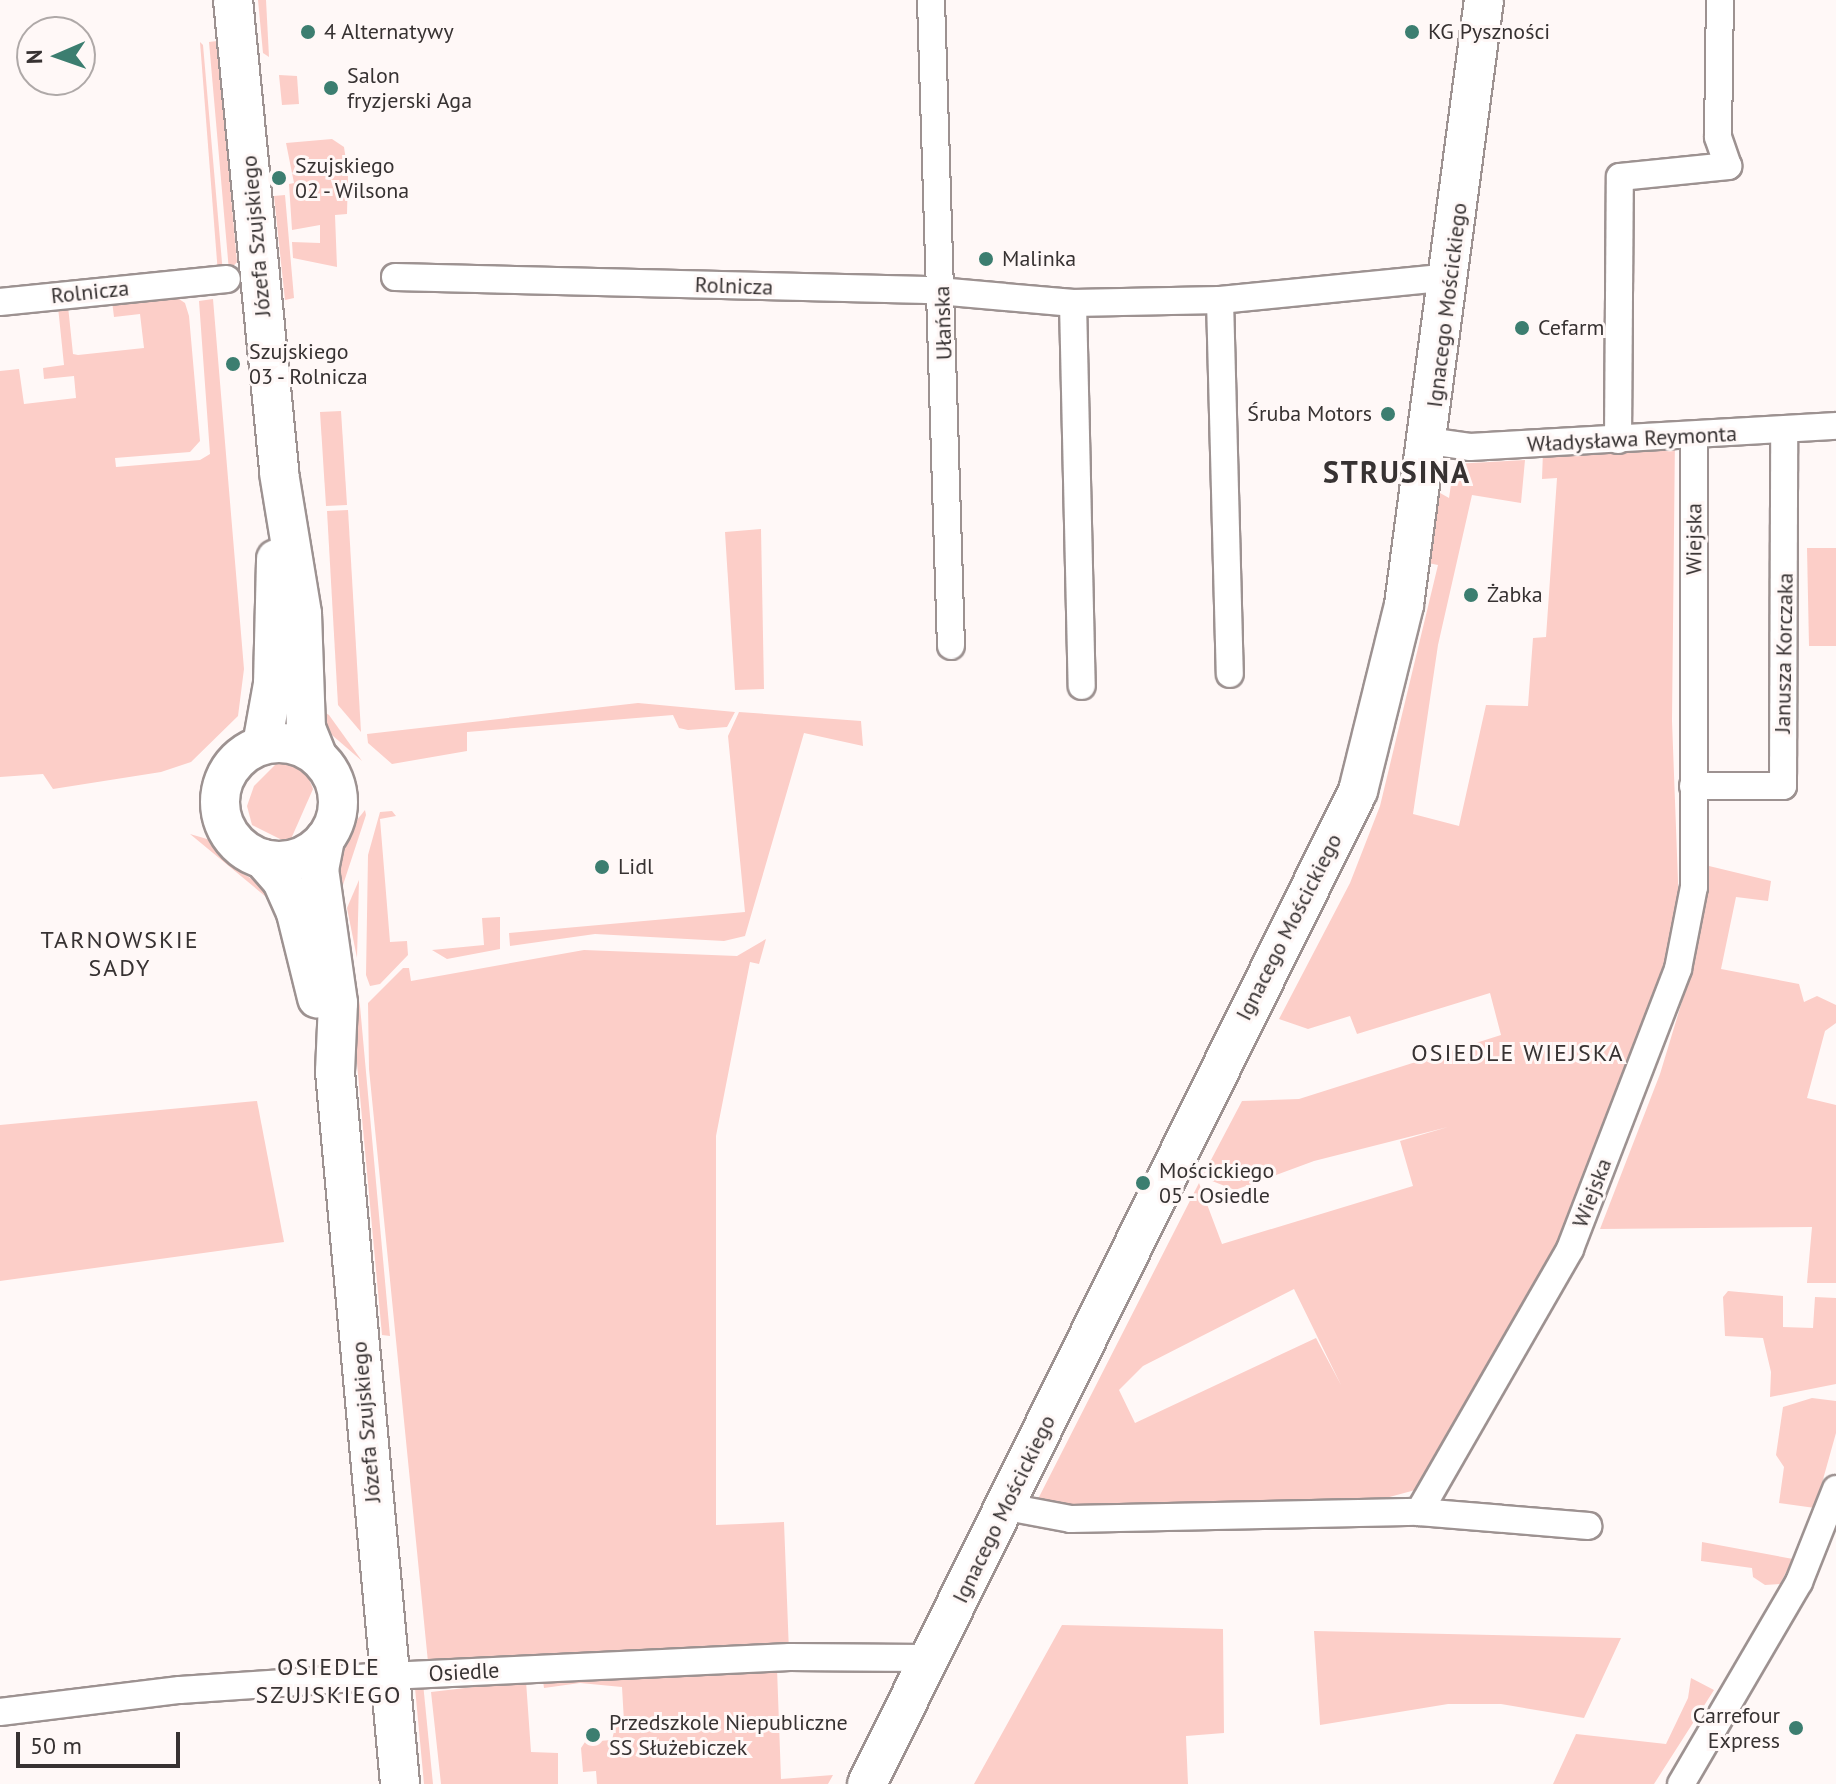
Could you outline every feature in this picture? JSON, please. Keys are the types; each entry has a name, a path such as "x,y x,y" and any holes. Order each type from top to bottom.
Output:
{"street":[{"name":"Józefa Szujskiego","path":"233,0 279,473 302,614 306,728 338,794 338,813 325,839 319,869 338,1003 334,1059 400,1784"},
{"name":"Ułańska","path":"931,0 951,646"},
{"name":"Ignacego Mościckiego","path":"867,1784 1007,1507 1358,791 1404,605 1451,277 1484,0"},
{"path":"1618,440 1620,177 1728,166 1718,137 1720,0"},
{"name":"Rolnicza","path":"395,277 942,291 1073,303 1220,300 1451,277"},
{"name":"Rolnicza","path":"0,302 227,279"},
{"path":"1220,300 1230,674"},
{"path":"1073,303 1082,686"},
{"name":"Władysława Reymonta","path":"1429,441 1462,447 1836,426"},
{"name":"Janusza Korczaka","path":"1693,786 1783,786 1784,430"},
{"name":"Wiejska","path":"1419,1512 1570,1249 1678,969 1694,887 1694,435"},
{"name":"Józefa Szujskiego","path":"279,473 273,684 262,745 237,760 221,796 233,839 263,859 282,881 299,921 334,1059"},
{"path":"262,745 295,745 318,757"},
{"path":"263,859 298,858 325,839"},
{"path":"1681,1784 1799,1582 1836,1489"},
{"path":"1007,1507 1071,1519 1419,1512 1588,1526"},
{"name":"Osiedle","path":"0,1712 180,1690 388,1676 790,1657 929,1658"}],"shaded area":[{"path":"258,0 266,0 269,57 263,53"},
{"path":"217,41 237,262 229,271 209,42"},
{"path":"200,42 203,45 223,274 218,274"},
{"path":"279,75 297,76 299,104 282,105"},
{"path":"332,139 344,147 348,174 347,214 335,215 337,267 293,258 292,242 320,243 320,225 292,230 289,184 294,183 286,143"},
{"path":"285,195 294,298 285,300 274,196"},
{"path":"176,297 185,303 189,316 200,441 190,452 115,458 116,467 200,460 210,454 199,301 213,299 244,669 238,716 191,762 161,772 53,789 43,774 0,777 0,371 19,369 24,404 76,398 74,376 44,379 43,368 64,365 58,307 68,306 73,354 78,355 144,348 140,314 114,317 112,301"},
{"path":"341,411 347,505 326,506 320,412"},
{"path":"1675,437 1672,721 1679,908 1665,962 1565,1235 1419,1489 1382,1499 1202,1506 1071,1519 1037,1501 1199,1183 1222,1244 1413,1186 1400,1141 1448,1127 1314,1161 1235,1190 1202,1177 1242,1101 1299,1099 1501,1035 1490,993 1357,1034 1350,1016 1308,1029 1279,1019 1350,883 1380,806 1438,565 1423,562 1433,489 1449,498 1454,464 1525,460 1521,503 1472,495 1438,645 1413,814 1459,826 1486,705 1528,706 1533,638 1546,637 1557,478 1542,479 1543,451","holes":["1294,1289 1341,1385 1316,1338 1135,1423 1119,1390 1143,1366"]},
{"path":"348,510 361,732 338,705 327,511"},
{"path":"761,529 764,689 735,690 725,532"},
{"path":"1807,548 1836,548 1836,646 1809,646"},
{"path":"638,703 735,712 727,727 688,730 679,728 673,715 467,732 467,751 392,764 368,743 367,734"},
{"path":"321,710 329,715 362,761 325,729"},
{"path":"739,712 861,721 863,746 804,733 745,936 724,941 595,934 510,946 509,933 745,912 728,736"},
{"path":"283,757 305,768 313,789 291,839 282,840 252,825 247,806 254,786"},
{"path":"365,810 366,815 340,894 333,850"},
{"path":"392,811 396,816 380,819 390,942 407,941 408,955 380,984 370,986 366,975 368,855 380,812"},
{"path":"190,834 207,839 238,871 266,887 277,906"},
{"path":"1709,866 1771,881 1768,901 1736,897 1721,969 1799,984 1804,1002 1817,996 1836,1005 1836,1023 1825,1031 1807,1098 1836,1105 1836,1283 1807,1283 1812,1227 1600,1229 1660,1074 1693,965"},
{"path":"359,880 357,958 347,908"},
{"path":"500,917 500,949 447,959 432,950 484,945 482,918"},
{"path":"344,922 360,1006 390,1336 382,1335"},
{"path":"766,939 759,964 750,962 716,1136 716,1525 784,1522 789,1652 428,1662 369,1069 368,1003 403,968 409,968 411,981 584,950 737,956"},
{"path":"257,1101 284,1242 0,1281 0,1125"},
{"path":"1728,1291 1783,1296 1783,1327 1813,1328 1815,1297 1836,1298 1836,1384 1770,1397 1771,1372 1763,1338 1725,1336 1723,1297"},
{"path":"1812,1398 1836,1401 1836,1433 1815,1508 1779,1503 1784,1467 1776,1455 1783,1407"},
{"path":"1702,1542 1793,1559 1780,1584 1765,1585 1753,1577 1752,1568 1701,1561"},
{"path":"1062,1625 1223,1629 1224,1733 1186,1736 1188,1784 974,1784"},
{"path":"1314,1631 1621,1638 1584,1718 1501,1704 1448,1704 1320,1725"},
{"path":"777,1668 781,1779 833,1775 828,1784 597,1784 596,1771 583,1772 581,1748 585,1742 612,1740 616,1723 624,1722 622,1687 580,1683 544,1688 543,1681"},
{"path":"1691,1678 1714,1690 1654,1784 1553,1784 1576,1734 1666,1744 1688,1698"},
{"path":"526,1681 531,1752 558,1753 558,1784 441,1784 431,1692"},
{"path":"423,1683 433,1784 424,1784 415,1688"}],"place":[{"name":"4 Alternatywy","path":"308,32"},
{"name":"KG Pyszności","path":"1412,32"},
{"name":"Salon fryzjerski Aga","path":"331,88"},
{"name":"Szujskiego 02 - Wilsona","path":"279,178"},
{"name":"Malinka","path":"986,259"},
{"name":"Cefarm","path":"1522,328"},
{"name":"Szujskiego 03 - Rolnicza","path":"233,364"},
{"name":"Śruba Motors","path":"1388,414"},
{"name":"Żabka","path":"1471,595"},
{"name":"Lidl","path":"602,867"},
{"name":"Mościckiego 05 - Osiedle","path":"1143,1183"},
{"name":"Carrefour Express","path":"1796,1728"},
{"name":"Przedszkole Niepubliczne SS Służebiczek","path":"593,1735"}],"district":[{"name":"STRUSINA","path":"1397,472"},
{"name":"TARNOWSKIE SADY","path":"120,954"},
{"name":"OSIEDLE WIEJSKA","path":"1518,1053"},
{"name":"OSIEDLE SZUJSKIEGO","path":"329,1681"}]}
